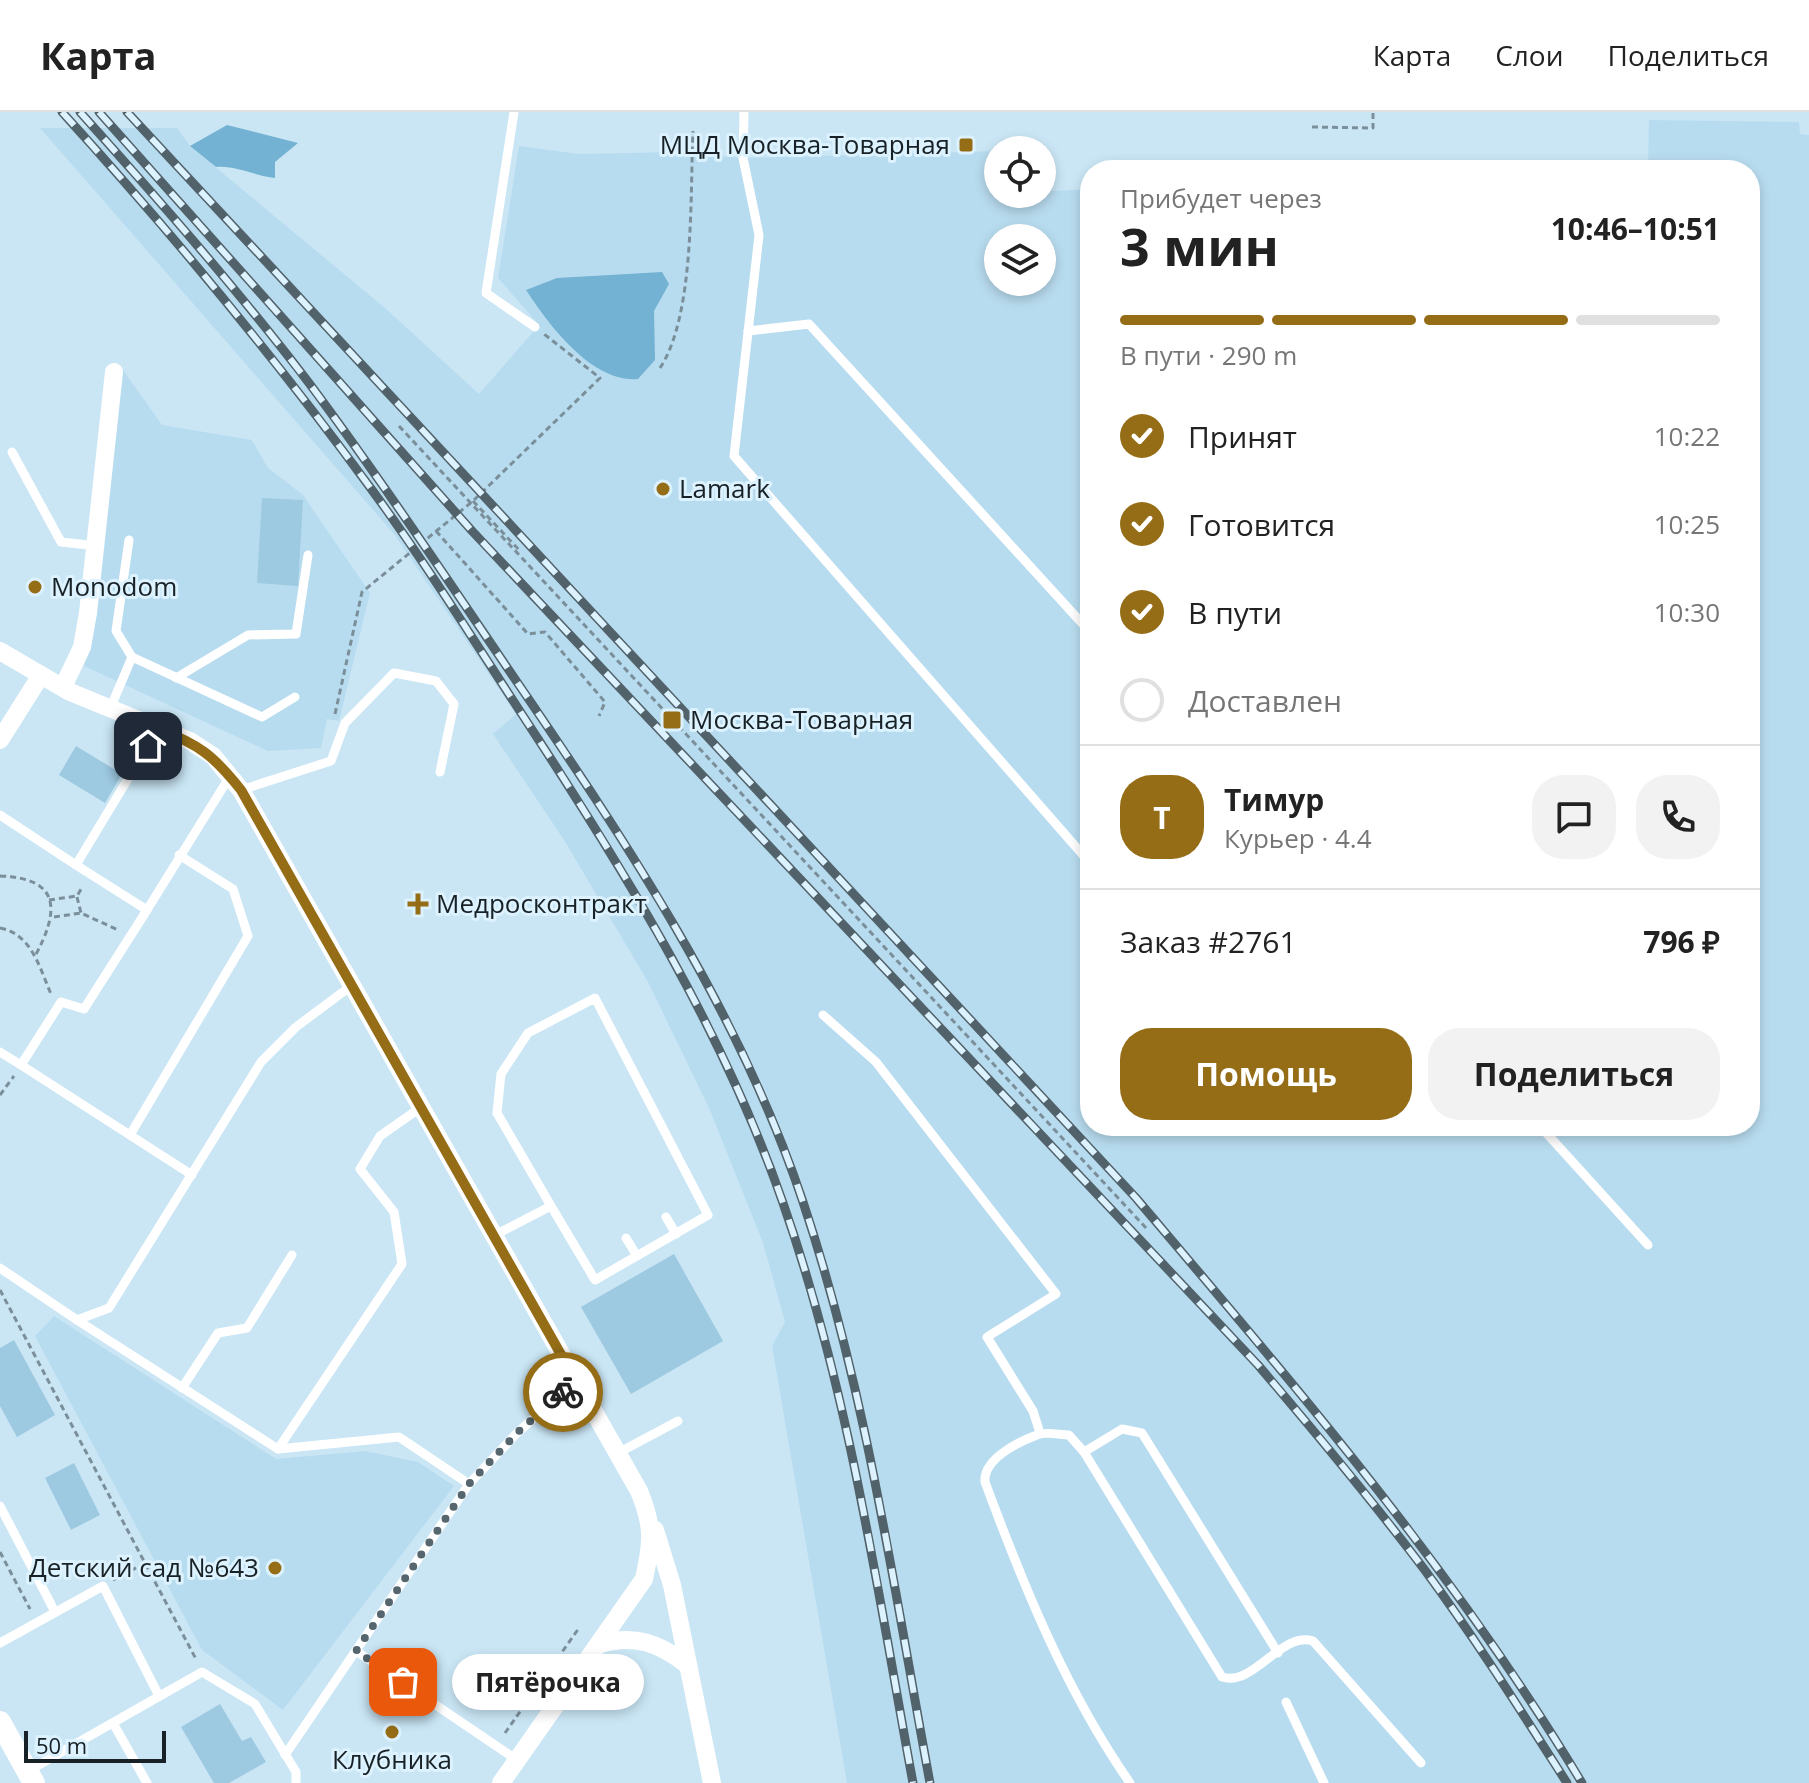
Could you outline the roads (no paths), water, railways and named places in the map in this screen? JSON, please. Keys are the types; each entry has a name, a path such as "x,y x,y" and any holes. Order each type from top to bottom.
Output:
{"street":[{"path":"63,687 82,647 97,546 114,372"},
{"path":"0,651 63,687 202,748 236,783 618,1453 651,1520 672,1585 712,1783"},
{"path":"0,740 41,675"},
{"path":"501,1783 644,1579 651,1545 651,1520"},
{"path":"600,1644 628,1638 666,1649 686,1664"},
{"path":"0,1722 31,1777"}],"lane":[{"path":"514,112 486,293 535,327"},
{"path":"744,112 743,158 759,235 734,456 1080,852"},
{"path":"748,331 809,324 1080,621"},
{"path":"12,452 61,542 97,546"},
{"path":"129,540 116,631 132,657 262,717 295,697"},
{"path":"176,678 248,635 296,634 308,555"},
{"path":"110,709 132,657"},
{"path":"21,1065 61,1002 84,1009 179,855 236,783 260,781 331,761 345,723 394,673 436,681 454,704 440,772"},
{"path":"76,865 158,729"},
{"path":"0,815 147,910"},
{"path":"130,1135 248,936 233,889 179,855"},
{"path":"77,1320 109,1308 261,1062 296,1027 351,986"},
{"path":"595,998 708,1215 595,1280 551,1206 497,1113 501,1074 528,1033 595,998"},
{"path":"823,1015 876,1062 1056,1294 987,1337 1033,1411 1040,1433"},
{"path":"0,1052 192,1175"},
{"path":"278,1449 402,1264 394,1212 360,1169 380,1136 420,1108"},
{"path":"1549,1136 1648,1245"},
{"path":"493,1236 551,1206"},
{"path":"666,1217 676,1234"},
{"path":"626,1238 637,1256"},
{"path":"182,1388 218,1333 247,1328 292,1255"},
{"path":"0,1268 278,1449 399,1437 469,1484"},
{"path":"285,1755 469,1484 517,1433 576,1381"},
{"path":"618,1453 678,1421"},
{"path":"1084,1452 1122,1429 1142,1433 1278,1653"},
{"path":"1130,1783 1091,1728 1021,1579 985,1482 985,1470 992,1461 1040,1433 1069,1435 1084,1452 1219,1674 1227,1679 1236,1678 1302,1639 1318,1645 1421,1763"},
{"path":"0,1506 55,1612"},
{"path":"0,1643 103,1586 159,1696"},
{"path":"356,1651 517,1760"},
{"path":"31,1777 113,1723 202,1672 255,1704 296,1772 296,1783"},
{"path":"1286,1702 1324,1783"},
{"path":"113,1723 147,1783"}],"railway":[{"path":"62,112 222,297 336,441 392,518 601,837 702,1015 732,1076 783,1203 826,1346 859,1490 913,1783"},
{"path":"80,112 254,313 363,457 600,806 714,998 777,1132 825,1273 877,1490 930,1783"},
{"path":"99,112 473,532 1258,1365 1424,1569 1480,1648 1567,1783"},
{"path":"127,112 1136,1198 1314,1410 1427,1554 1533,1705 1582,1783"}],"place":[{"name":"МЦД Москва-Товарная","path":"966,145"},
{"name":"Lamark","path":"663,489"},
{"name":"Monodom","path":"35,587"},
{"name":"Москва-Товарная","path":"672,720"},
{"name":"Медросконтракт","path":"418,904"},
{"name":"Детский сад №643","path":"275,1568"},
{"name":"Пятёрочка","path":"403,1682"},
{"name":"Клубника","path":"392,1732"}]}
